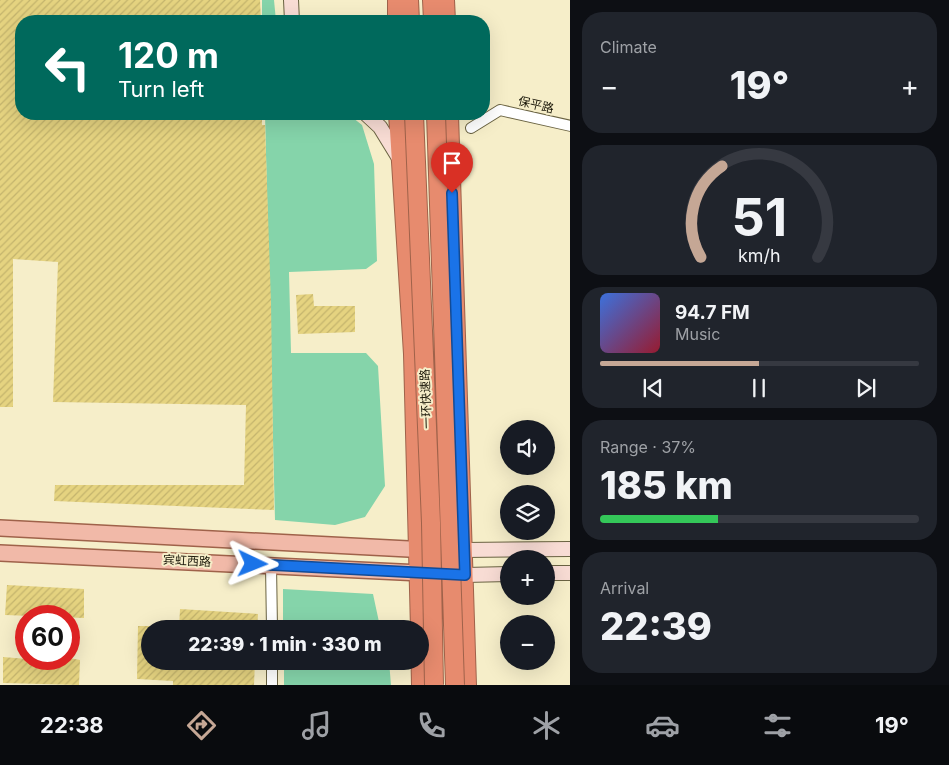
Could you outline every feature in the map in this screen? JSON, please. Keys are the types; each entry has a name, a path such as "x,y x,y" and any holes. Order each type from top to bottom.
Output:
{"highway":[{"path":"436,14 446,0"},
{"path":"398,120 399,158 413,354 420,620"},
{"name":"一环快速路","path":"414,120 431,523 434,685"},
{"name":"一环快速路","path":"436,120 455,685"},
{"path":"449,120 467,685"},
{"path":"421,670 421,685"}],"main road":[{"path":"291,0 292,15"},
{"path":"372,120 380,127 399,158"},
{"name":"宾虹西路","path":"0,528 418,550 464,550"},
{"path":"464,550 570,549"},
{"name":"宾虹西路","path":"0,552 465,575"},
{"path":"555,573 570,573"},
{"path":"465,575 500,574"}],"street":[{"name":"保平路","path":"490,116 500,110 570,126"},
{"name":"保平路","path":"471,128 484,120"},
{"path":"271,565 272,620"},
{"path":"272,670 272,685"}],"green space":[{"path":"262,0 274,0 275,15 262,15"},
{"path":"265,120 356,120 362,125 374,164 377,261 366,269 289,272 291,353 366,353 378,366 385,486 365,517 335,525 275,520"},
{"path":"283,589 373,594 379,620 283,620"},
{"path":"284,670 390,670 391,685 284,685"}],"building":[{"path":"0,0 260,0 261,15 15,15 15,120 262,120 262,125 265,125 271,303 274,510 54,501 55,485 244,485 246,405 53,402 58,262 13,259 13,407 0,407"},
{"path":"313,294 314,306 355,306 355,332 298,334 296,295"},
{"path":"7,585 84,589 84,618 80,618 80,605 15,605 15,615 5,615"},
{"path":"180,609 258,614 258,620 179,620"},
{"path":"138,626 141,626 141,670 255,670 254,685 173,685 173,681 137,679"},
{"path":"3,657 15,658 15,670 80,670 79,685 3,683"}],"route":[{"path":"253,564 465,575 452,193"}]}
